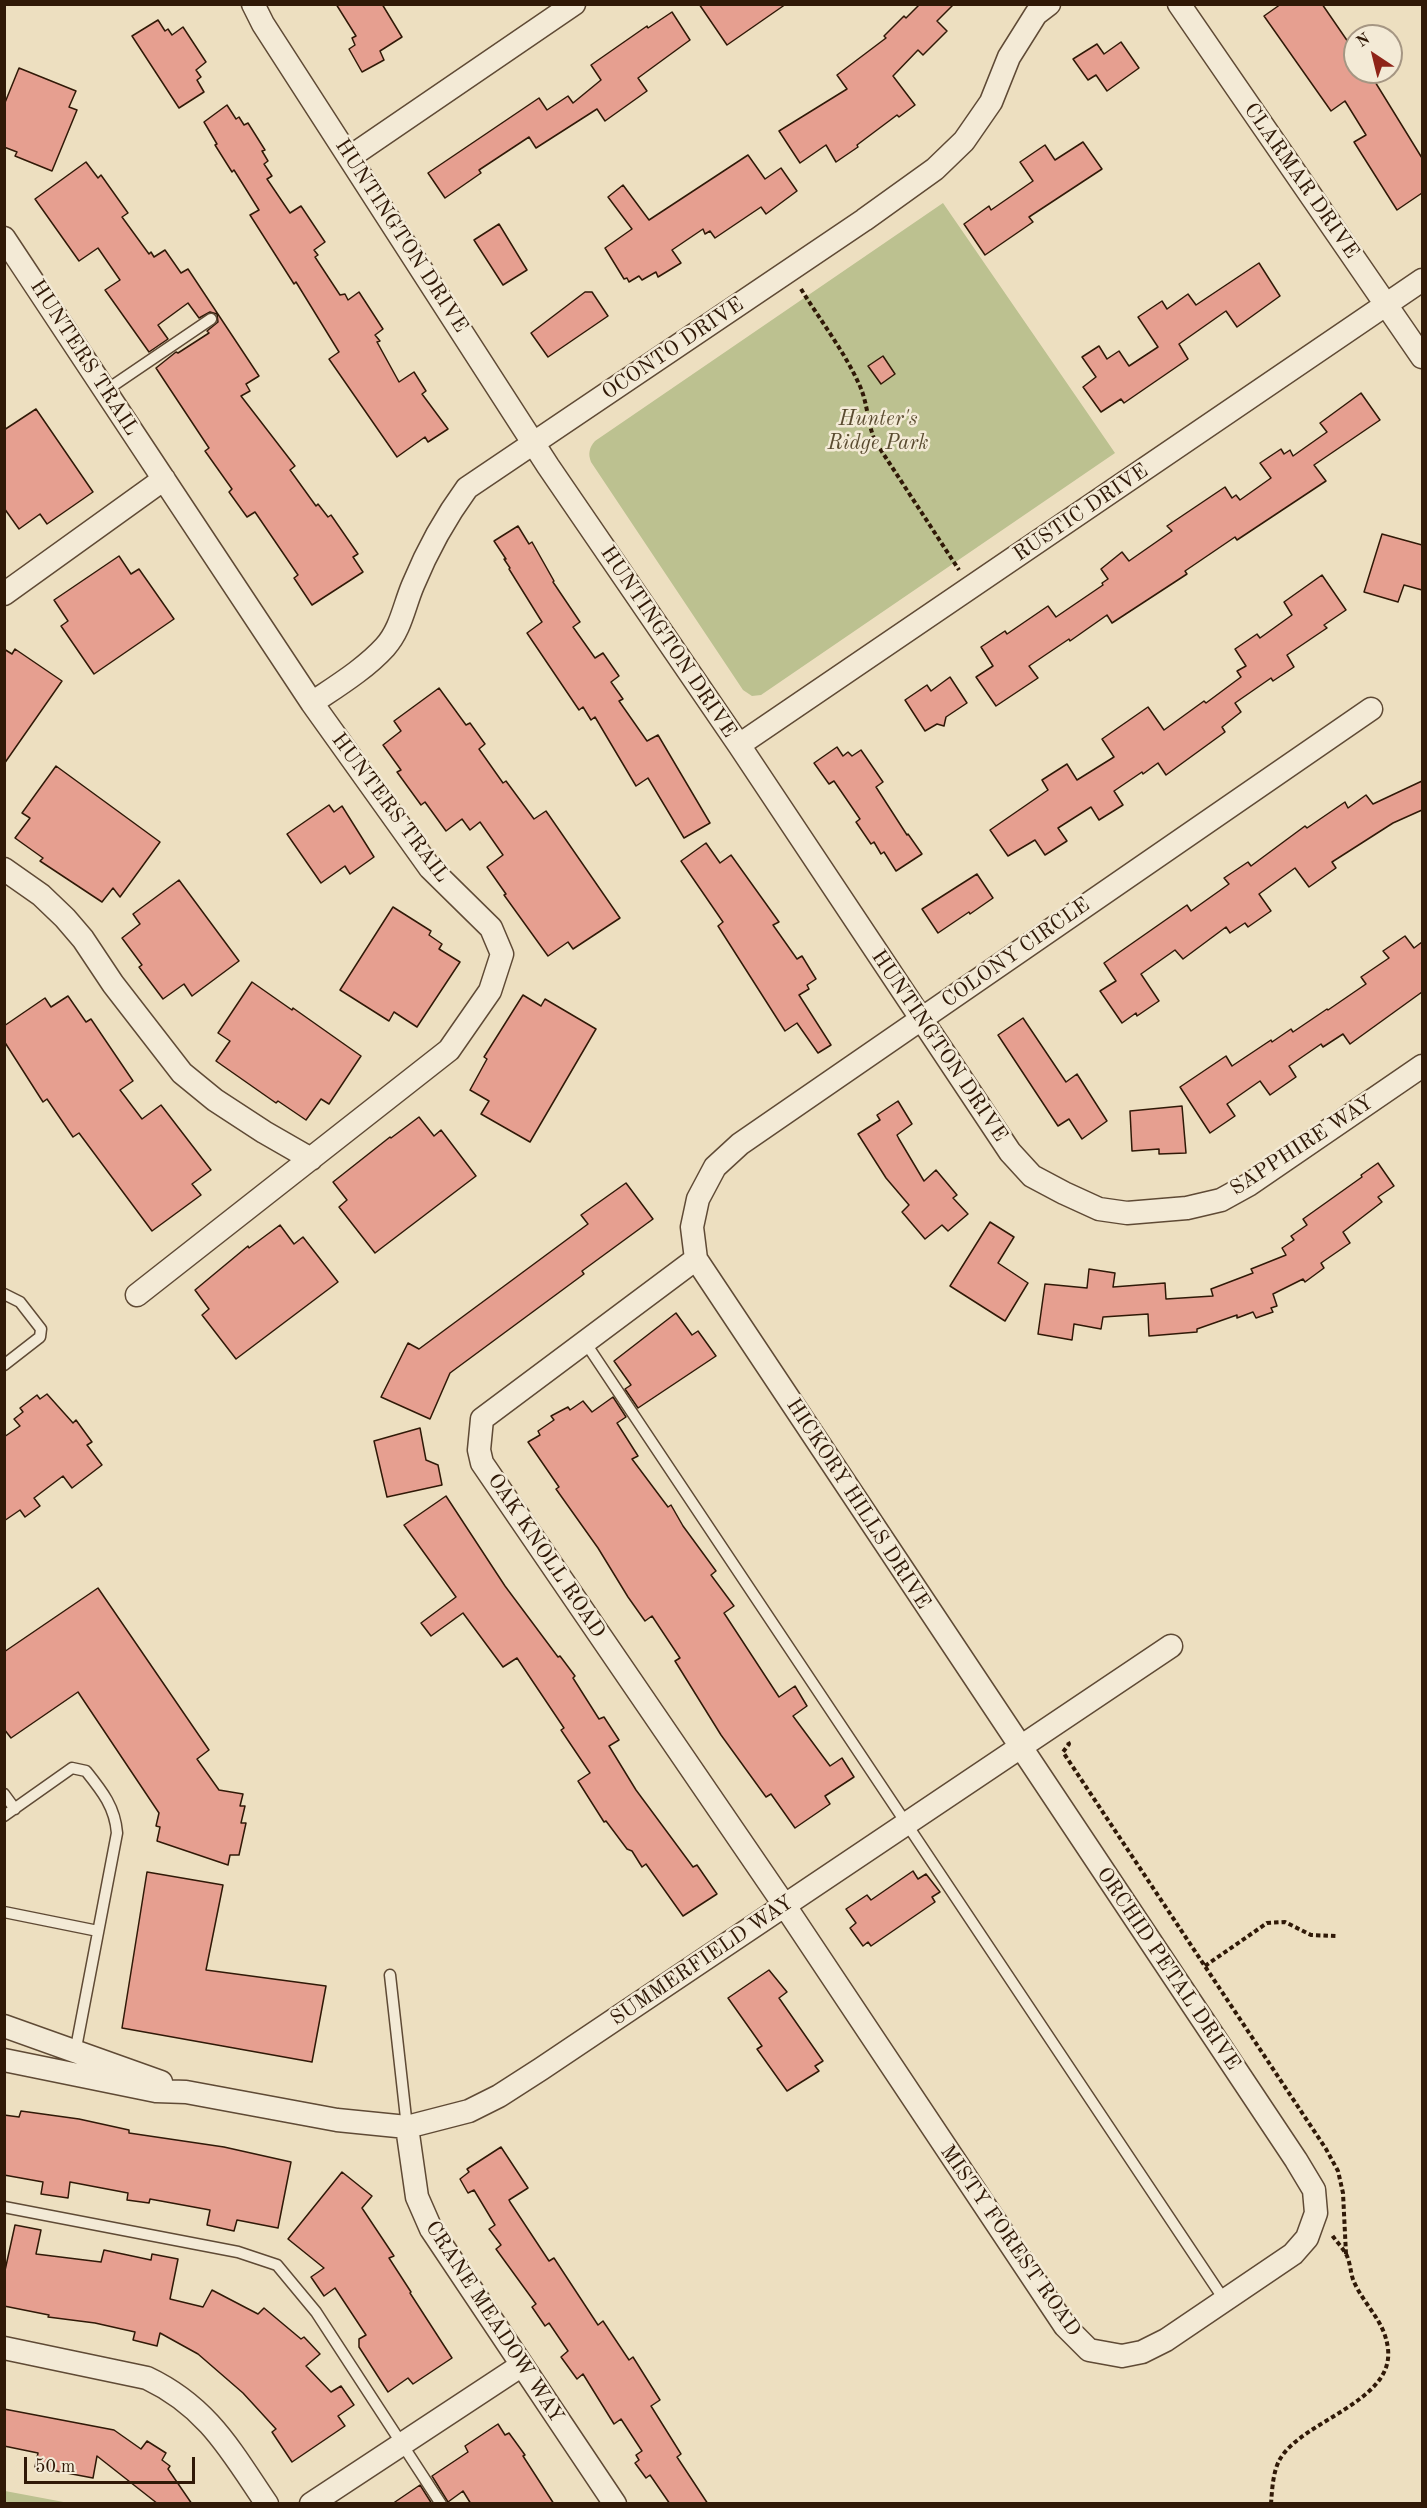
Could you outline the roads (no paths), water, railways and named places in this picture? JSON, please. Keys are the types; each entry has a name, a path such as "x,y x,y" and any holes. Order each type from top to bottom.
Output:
{"street":[{"name":"HUNTINGTON DRIVE","path":"253,4 263,24 535,444 1010,1152 1032,1176 1099,1209 1139,1213"},
{"path":"350,157 574,4"},
{"name":"OCONTO DRIVE","path":"312,703 357,671 386,646 403,619 423,562 452,508 466,488 535,444 935,169 964,141 991,102 1009,57 1036,14 1049,4"},
{"name":"CLARMAR DRIVE","path":"1179,4 1422,357"},
{"name":"HUNTERS TRAIL","path":"4,238 312,703 430,868 491,928 502,954 490,991 449,1050 137,1295"},
{"name":"RUSTIC DRIVE","path":"739,745 1422,280"},
{"path":"4,594 164,479"},
{"name":"COLONY CIRCLE","path":"696,1259 692,1227 698,1199 715,1167 740,1144 1371,709"},
{"path":"4,869 41,895 71,925 149,1033 182,1073 215,1100 311,1159"},
{"name":"SAPPHIRE WAY","path":"1139,1213 1187,1208 1221,1200 1250,1184 1422,1066"},
{"name":"OAK KNOLL ROAD","path":"696,1259 482,1419 479,1450 482,1463 785,1906"},
{"name":"HICKORY HILLS DRIVE","path":"696,1259 1020,1749"},
{"name":"SUMMERFIELD WAY","path":"4,2060 156,2091 186,2092 337,2120 407,2127 469,2111 499,2096 1171,1646"},
{"name":"ORCHID PETAL DRIVE","path":"1020,1749 1314,2190"},
{"name":"MISTY FOREST ROAD","path":"785,1906 1049,2303 1078,2341 1089,2350 1122,2356 1142,2352 1166,2340 1293,2254 1307,2238 1316,2213 1314,2190"},
{"name":"SUMMERFIELD WAY","path":"4,2026 76,2050 186,2092"},
{"name":"CRANE MEADOW WAY","path":"407,2127 412,2176 417,2197 431,2229 615,2504"},
{"path":"4,2348 147,2378 168,2388 189,2402 219,2433 267,2504"},
{"path":"311,2504 522,2365"}],"lane":[{"path":"105,391 211,319"},
{"path":"4,1294 20,1302 40,1329 40,1337 4,1365"},
{"path":"585,1342 1225,2301"},
{"path":"4,1816 72,1768 86,1771 107,1798 116,1815 117,1833 72,2073"},
{"path":"4,1794 15,1809"},
{"path":"4,1912 98,1931"},
{"path":"390,1975 407,2127"},
{"path":"4,2207 238,2252 278,2265 316,2312 441,2504"}],"park label":[{"name":"Hunter's Ridge Park","path":"878,431"}]}
